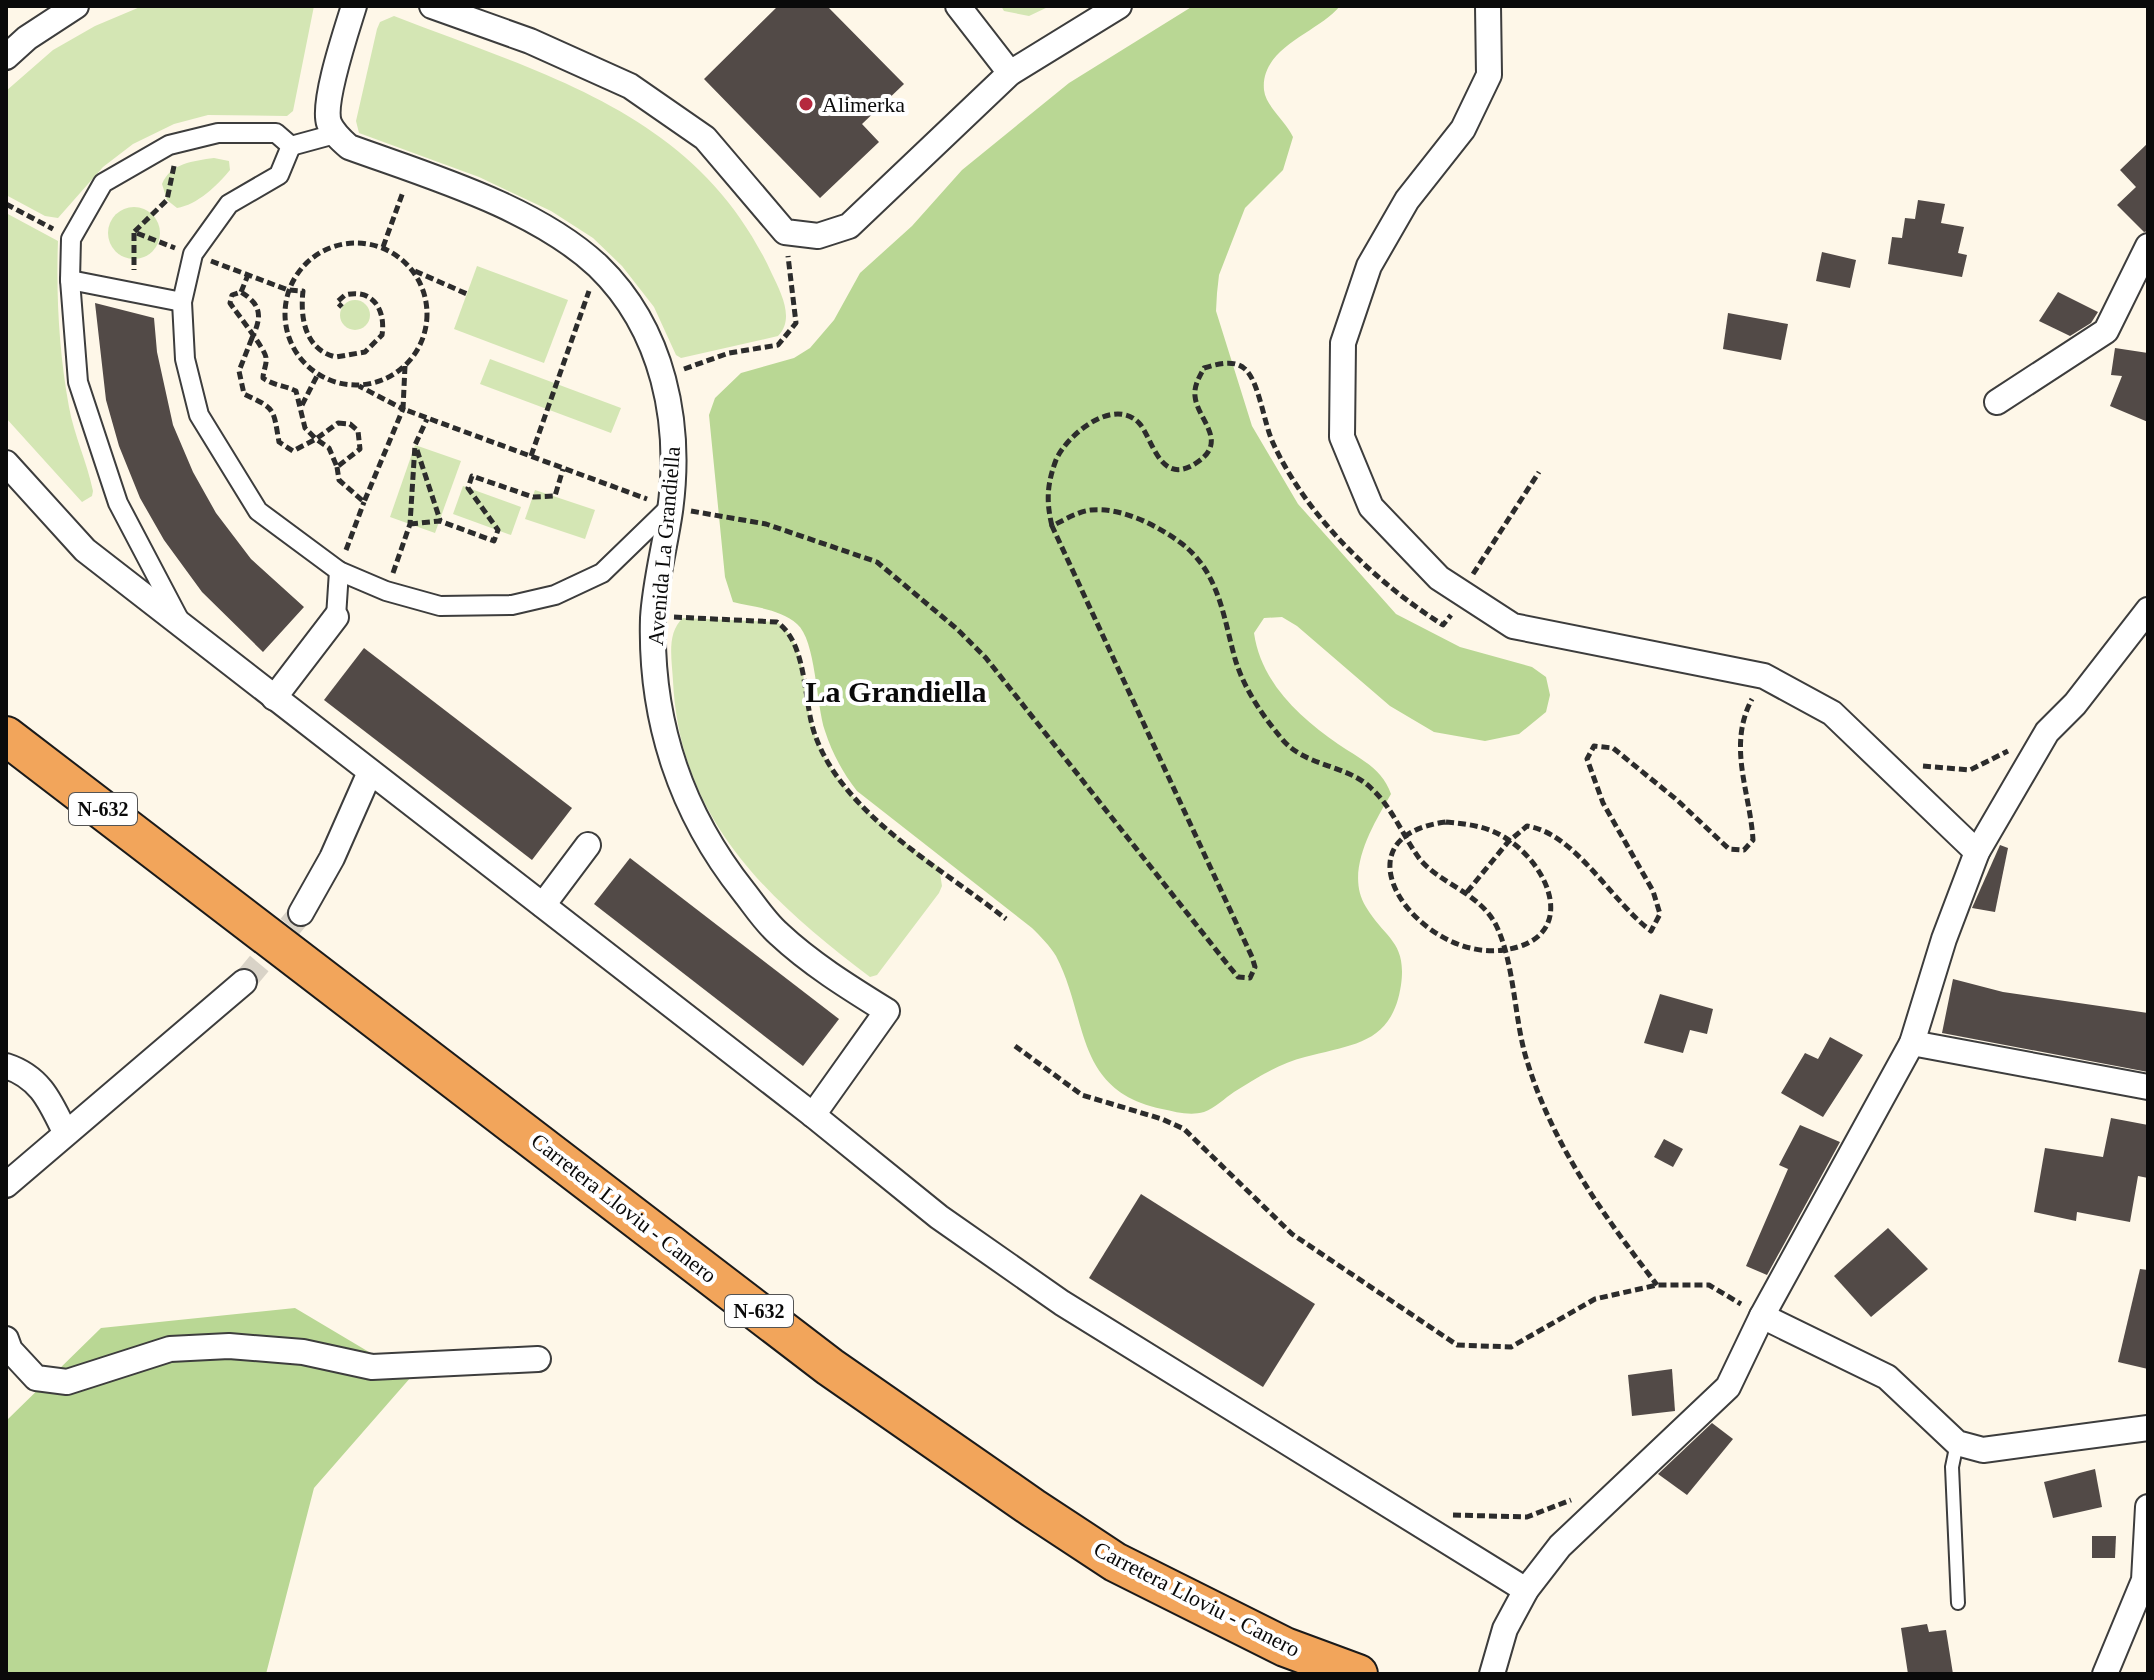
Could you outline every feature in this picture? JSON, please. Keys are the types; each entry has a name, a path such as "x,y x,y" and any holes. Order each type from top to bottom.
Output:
{"highway":[{"path":"6,706 201,882"},
{"name":"Carretera Lloviu - Canero","path":"6,736 201,882 830,1367 1033,1508 1115,1562 1285,1647 1358,1674"}],"street":[{"path":"6,57 27,38 76,6"},
{"path":"291,146 335,134 328,119 337,60 354,6"},
{"path":"432,6 530,41 630,86 705,138 785,232 818,236 849,226 1010,73 1119,6"},
{"path":"958,6 1010,73"},
{"path":"1488,6 1489,75 1463,129 1407,200 1369,266 1343,343 1342,437 1371,507 1439,578 1513,626 1764,676 1832,713 1977,852"},
{"path":"184,629 113,488 78,382 70,280 71,239 103,183 169,145 218,133 276,133 291,146"},
{"name":"Avenida La Grandiella","path":"335,134 349,147 411,170 530,221 566,240 598,266 629,301 664,377 674,445 670,507 653,616 655,692 675,777 700,828 723,865 777,933 840,981 887,1011 813,1115"},
{"path":"291,146 279,175 229,204 193,254 182,302 185,359 199,415 258,511 339,571 386,591 440,606 512,605 555,595 602,573 670,507"},
{"path":"1997,402 2106,331 2148,246"},
{"path":"70,280 182,302"},
{"path":"6,463 85,550 813,1115 939,1217 1062,1303 1526,1590"},
{"path":"274,698 336,617 339,571"},
{"path":"1492,1674 1505,1629 1526,1590 1560,1546 1728,1387 1762,1316 1912,1043 1944,939 1977,852 2047,732 2075,704 2148,610"},
{"path":"301,913 332,858 370,772"},
{"path":"543,905 588,845"},
{"path":"6,1185 244,982"},
{"path":"1912,1043 2148,1087"},
{"path":"6,1066 27,1073 47,1094 65,1132"},
{"path":"1762,1316 1887,1377 1957,1443 1983,1450 2148,1428"},
{"path":"6,1339 10,1350 36,1378 67,1382 170,1349 229,1346 303,1352 372,1367 538,1359"},
{"path":"2105,1674 2144,1580 2148,1507"}],"lane":[{"path":"1957,1443 1952,1467 1958,1603"}],"path":[{"path":"144,296 144,285 135,272 132,259 134,232 167,200 174,167"},
{"path":"383,247 411,170"},
{"path":"6,204 71,239"},
{"path":"134,232 288,290 303,291 302,316 306,332 329,355 351,357 376,345 384,326 378,304 367,296 350,293 337,302 342,307"},
{"path":"664,377 729,353 778,345 796,323 785,232"},
{"path":"414,271 425,294 427,320 421,345 405,366 383,380 358,385 340,384 318,374 298,356 289,341 285,324 288,290 310,258 327,248 345,243 383,247 414,271 467,294"},
{"path":"531,456 598,266"},
{"path":"248,275 241,292 232,295 230,303 246,322 252,338 267,359 263,378 272,385 285,385 296,391 305,428 329,448 339,480 364,502"},
{"path":"241,292 252,299 259,310 260,320 239,371 244,394 269,405 275,413 279,442 285,449 293,451 338,423 350,424 358,431 360,449 337,467"},
{"path":"358,385 427,419 670,507 766,524 810,536 877,562 957,629 986,658 1238,977 1250,978 1255,967 1252,957 1052,526 1048,481 1059,452 1077,431 1110,416 1127,415 1138,421 1156,456 1167,466 1188,468 1202,460 1211,446 1211,431 1195,401 1195,386 1204,368 1223,362 1243,366 1253,378 1274,445 1299,487 1332,530 1405,601 1443,625 1452,613 1425,595 1452,563 1471,577 1539,472"},
{"path":"339,571 403,409 405,366"},
{"path":"301,406 318,374"},
{"path":"386,591 410,524 415,445 427,419"},
{"path":"415,445 440,521"},
{"path":"410,524 440,521 494,541 498,530 468,488 472,476 533,497 555,496 563,469"},
{"path":"1052,526 1091,510 1114,513 1161,530 1184,545 1206,571 1219,594 1234,656 1248,690 1283,742 1314,763 1349,775 1371,787 1405,833 1420,860 1467,892 1495,924 1527,1062 1565,1154 1603,1214 1657,1285"},
{"path":"653,616 777,622 786,628 796,649 815,737 855,799 878,823 1006,919"},
{"path":"1467,892 1510,841 1527,826 1545,829 1583,861 1629,914 1651,931 1660,914 1653,891 1603,803 1587,759 1594,746 1613,748 1677,800 1729,849 1744,850 1753,840 1742,782 1739,725 1764,676"},
{"path":"1882,762 1970,770 2047,732"},
{"path":"1446,822 1476,825 1510,841 1538,869 1549,889 1551,908 1548,925 1535,939 1503,950 1479,950 1448,941 1422,926 1404,907 1392,885 1389,865 1396,845 1405,833 1420,825 1446,822"},
{"path":"1015,1046 1082,1095 1162,1119 1184,1129 1292,1234 1457,1345 1511,1347 1595,1299 1657,1285 1709,1285 1762,1316"},
{"path":"1404,1514 1527,1517 1586,1494"}],"green space":[{"path":"314,6 293,111 287,116 208,115 174,124 133,144 103,167 58,218 45,216 6,195 6,91 53,50 95,26 140,7"},
{"path":"1001,6 1050,6 1029,16 1004,11"},
{"path":"1193,6 1340,6 1280,52 1265,75 1266,96 1293,137 1283,170 1245,208 1219,275 1216,311 1252,426 1298,504 1396,614 1460,647 1532,667 1546,677 1550,695 1546,712 1519,734 1485,741 1434,732 1390,706 1297,626 1282,617 1264,618 1254,633 1258,651 1273,683 1309,722 1376,771 1391,794 1369,834 1359,864 1358,879 1366,907 1398,949 1401,985 1389,1019 1368,1038 1286,1063 1208,1110 1194,1114 1133,1100 1113,1086 1098,1069 1088,1049 1066,980 1048,945 1032,928 852,784 825,731 812,658 803,632 783,615 733,602 725,577 709,415 715,398 741,373 794,358 810,348 834,320 860,273 912,226 962,170 1069,83"},
{"path":"394,16 561,81 612,107 660,137 703,174 741,219 782,297 786,322 778,336 681,358 676,355 654,307 622,266 593,238 551,211 479,177 359,133 356,121 377,29 380,22"},
{"path":"214,158 229,161 230,170 213,188 185,206 177,208 167,200 162,184 171,172 184,164"},
{"path":"134,207 152,215 160,233 152,251 134,259 116,251 108,233 116,215"},
{"path":"6,213 58,241 57,282 63,366 71,417 93,491 92,496 82,502 6,418"},
{"path":"477,266 568,300 544,363 454,329"},
{"path":"355,300 366,304 370,315 366,326 355,330 344,326 340,315 344,304"},
{"path":"490,359 621,408 611,433 480,384"},
{"path":"415,445 461,461 435,533 390,517"},
{"path":"463,486 521,507 511,535 453,514"},
{"path":"535,490 595,510 585,539 525,519"},
{"path":"683,618 777,622 795,644 815,736 837,777 884,826 939,867 942,886 939,893 877,975 870,977 832,948 764,886 711,815 692,775 679,730 671,647 674,631"},
{"path":"295,1308 411,1377 314,1488 266,1674 6,1674 6,1421 101,1328"}],"building":[{"name":"Alimerka","path":"778,6 827,6 904,84 862,124 879,142 820,198 704,79"},
{"path":"2148,143 2148,231 2144,232 2117,205 2136,187 2120,170"},
{"path":"1918,200 1945,204 1941,223 1964,227 1958,253 1967,255 1962,277 1888,264 1892,237 1902,238 1905,218 1915,219"},
{"path":"1822,252 1856,260 1850,288 1816,281"},
{"path":"2058,292 2098,312 2091,323 2070,336 2039,321"},
{"path":"95,303 154,318 157,352 173,425 193,472 216,513 251,559 304,607 263,652 202,592 164,540 140,498 119,446 106,400"},
{"path":"1728,313 1788,324 1781,360 1723,349"},
{"path":"2115,348 2148,353 2148,422 2110,406 2122,376 2111,375"},
{"path":"364,648 572,808 532,860 324,700"},
{"path":"2000,845 2008,848 1995,912 1972,908"},
{"path":"630,858 839,1019 803,1066 594,904"},
{"path":"1953,979 2003,992 2148,1013 2148,1072 1942,1033"},
{"path":"1660,994 1713,1009 1707,1034 1690,1030 1683,1053 1644,1043"},
{"path":"1830,1037 1863,1055 1823,1117 1781,1093 1805,1053 1818,1059"},
{"path":"2111,1118 2148,1125 2148,1178 2138,1176 2130,1222 2077,1212 2076,1221 2034,1212 2045,1148 2103,1157"},
{"path":"1800,1125 1840,1142 1767,1275 1746,1266 1788,1169 1779,1165"},
{"path":"1664,1139 1683,1149 1673,1167 1654,1157"},
{"path":"1141,1194 1315,1304 1263,1387 1089,1278"},
{"path":"1888,1228 1928,1269 1871,1317 1834,1276"},
{"path":"2140,1269 2148,1270 2148,1369 2118,1362"},
{"path":"1672,1369 1675,1411 1632,1416 1628,1375"},
{"path":"1712,1423 1733,1439 1687,1495 1658,1474"},
{"path":"2095,1469 2102,1507 2053,1518 2044,1482"},
{"path":"2092,1536 2116,1536 2115,1558 2092,1558"},
{"path":"1927,1624 1929,1632 1946,1630 1953,1674 1908,1674 1901,1628"}],"tunnel":[{"path":"244,982 301,913"}],"place":[{"name":"Alimerka","path":"806,104"}],"district":[{"name":"La Grandiella","path":"896,691"}]}
